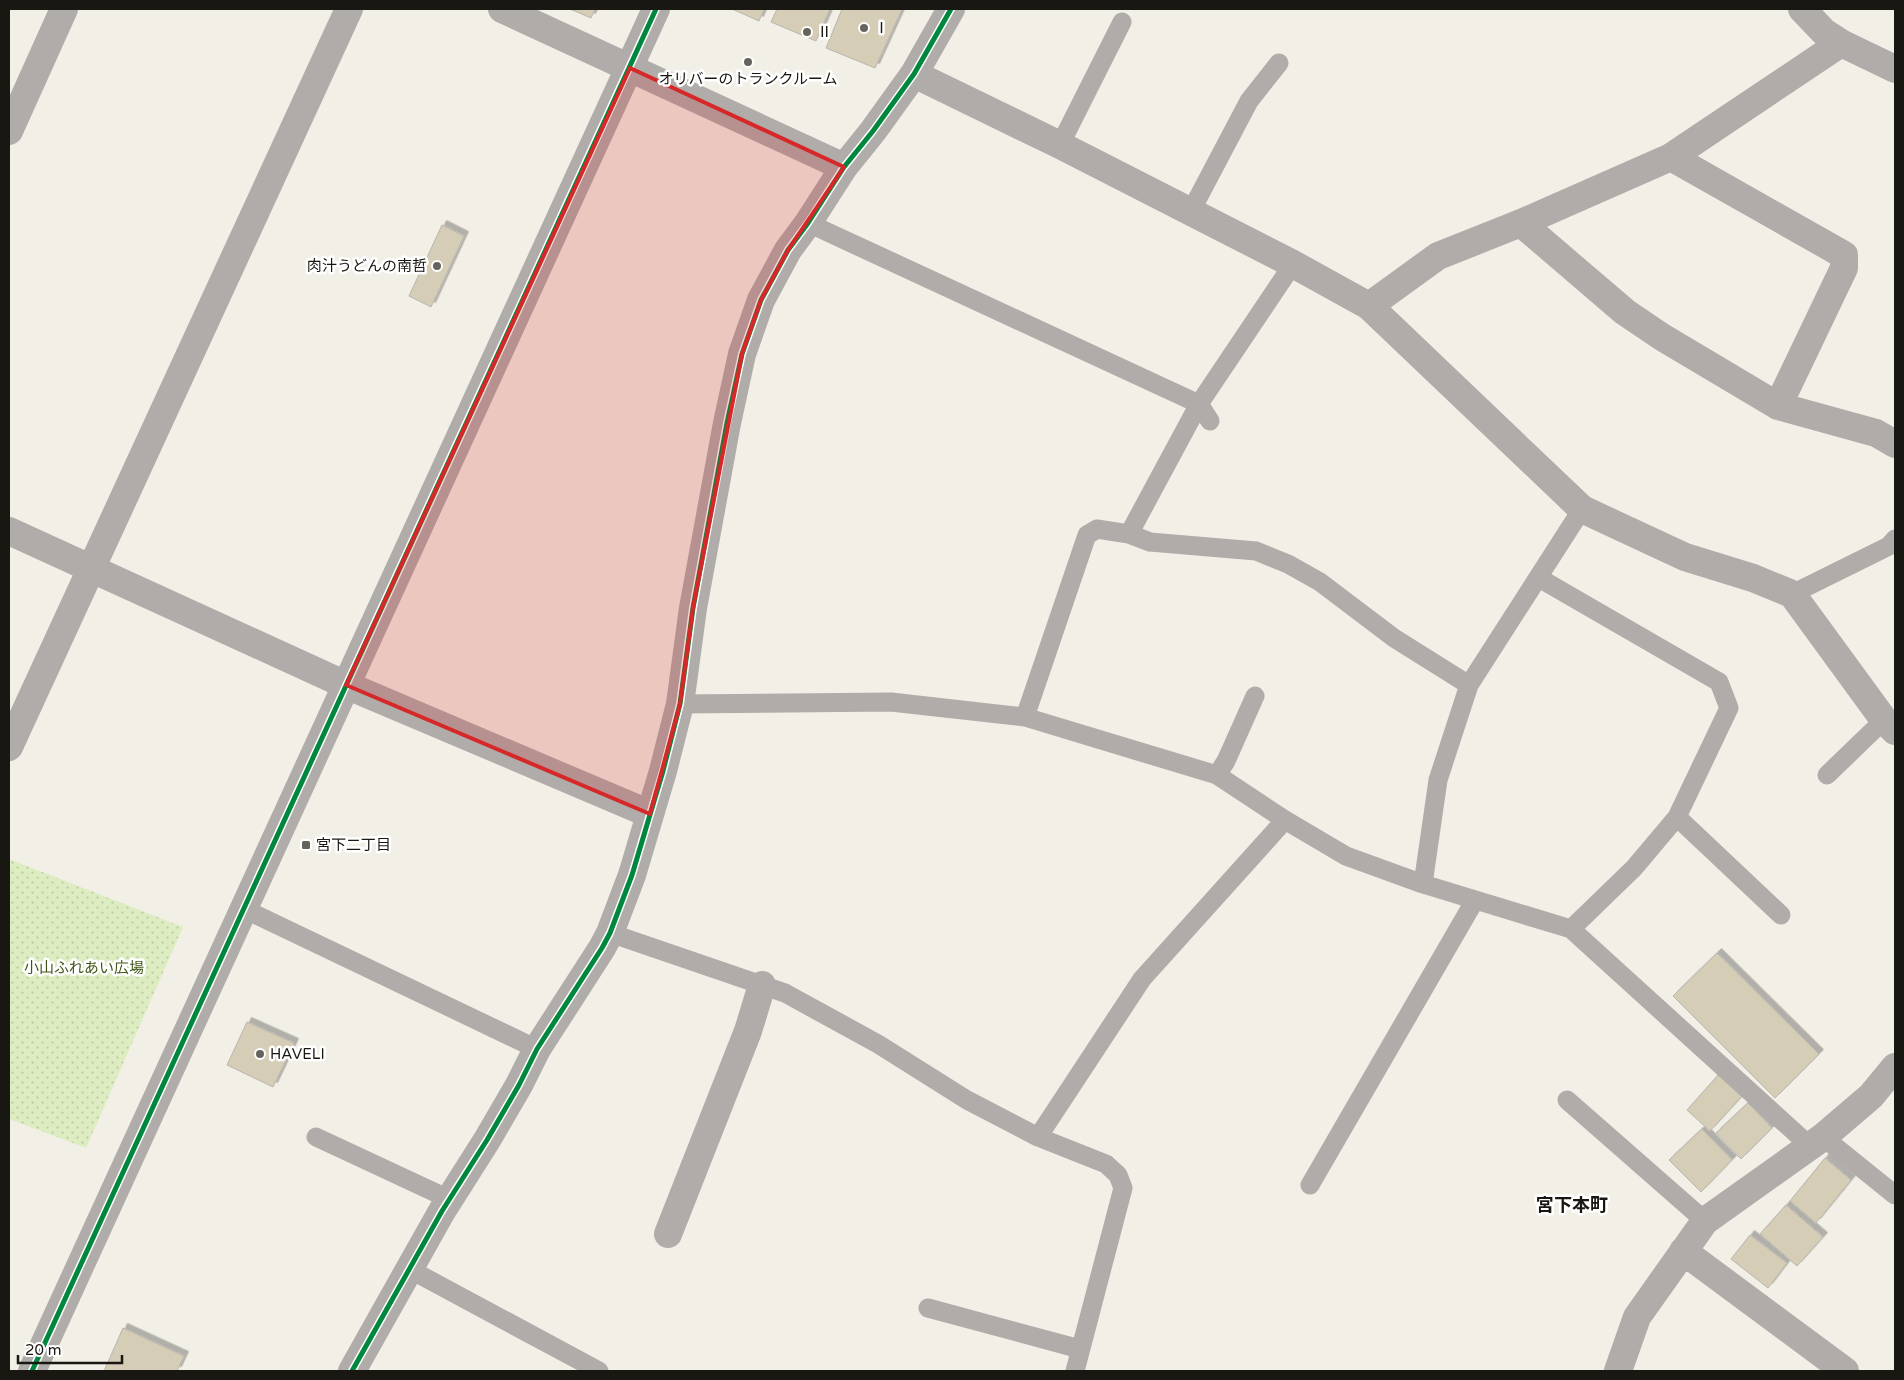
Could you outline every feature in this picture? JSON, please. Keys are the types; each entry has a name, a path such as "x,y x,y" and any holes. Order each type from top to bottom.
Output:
{"street":[{"path":"9,131 64,9"},
{"path":"9,747 349,9"},
{"path":"502,9 844,167"},
{"path":"32,1371 656,9"},
{"path":"352,1371 449,1199 510,1101 537,1049 610,933 632,875 663,771 680,704 695,599 727,422 742,354 761,300 788,250 844,167 873,131 914,74 951,9"},
{"path":"1802,9 1824,32 1895,69"},
{"path":"1369,306 1438,256 1521,223 1671,157 1840,42"},
{"path":"914,74 1060,145 1293,264 1369,306 1582,509 1685,557 1753,578 1792,594 1890,726"},
{"path":"1671,157 1844,255 1844,268 1778,406"},
{"path":"1521,223 1625,312 1662,337 1778,406 1876,432 1895,444"},
{"path":"9,530 346,685 650,814"},
{"path":"668,1234 748,1031 762,985"},
{"path":"1618,1371 1637,1316 1705,1221 1817,1142 1871,1096 1895,1067"},
{"path":"1684,1251 1845,1371"}],"lane":[{"path":"1060,145 1122,22"},
{"path":"1190,213 1249,101 1279,63"},
{"path":"808,223 1199,404 1210,421"},
{"path":"1129,534 1199,404 1293,264"},
{"path":"1423,884 1438,780 1469,685 1582,509"},
{"path":"1024,717 1087,535 1097,529 1129,534 1150,542 1256,551 1288,564 1320,582 1394,638 1469,685"},
{"path":"1792,594 1889,546 1895,539"},
{"path":"1539,578 1719,682 1729,708 1677,817 1634,868 1571,929"},
{"path":"1217,775 1226,761 1255,696"},
{"path":"680,704 891,702 1024,717 1217,775 1346,856 1423,884 1571,929 1817,1142 1895,1195"},
{"path":"1827,775 1890,726"},
{"path":"1677,817 1782,915"},
{"path":"1038,1137 1142,979 1286,820"},
{"path":"1310,1185 1475,900"},
{"path":"244,909 537,1049"},
{"path":"610,933 785,993 878,1044 967,1100 1038,1137 1106,1164 1118,1174 1123,1188 1075,1371"},
{"path":"1567,1100 1705,1221"},
{"path":"316,1137 449,1199"},
{"path":"409,1269 596,1371"},
{"path":"928,1308 1080,1349"}],"highlighted area":[{"path":"630,68 844,167 788,250 761,300 742,354 693,608 680,704 650,814 346,685"}],"green space":[{"name":"小山ふれあい広場","path":"9,859 183,927 86,1148 9,1119"}],"building":[{"path":"570,9 595,9 591,18"},
{"path":"732,9 764,9 759,21"},
{"name":"Ⅱ","path":"777,9 830,9 816,41 771,22"},
{"name":"Ⅰ","path":"842,9 902,9 875,68 826,48"},
{"name":"肉汁うどんの南哲","path":"442,225 464,236 431,307 409,296"},
{"path":"1717,953 1819,1054 1775,1098 1673,996"},
{"name":"HAVELI","path":"247,1022 294,1043 273,1087 227,1065"},
{"path":"1719,1074 1742,1096 1710,1131 1687,1110"},
{"path":"1748,1103 1772,1128 1741,1159 1716,1133"},
{"path":"1702,1129 1732,1160 1701,1192 1669,1160"},
{"path":"1825,1158 1851,1180 1816,1223 1790,1201"},
{"path":"1786,1205 1823,1237 1797,1266 1760,1234"},
{"path":"1750,1235 1787,1263 1768,1288 1731,1259"},
{"path":"123,1328 184,1356 177,1371 104,1371"}],"cycle path":[{"path":"32,1371 656,9"},
{"path":"352,1371 442,1211 519,1085 537,1049 610,933 632,875 663,771 680,704 693,608 727,423 742,354 761,300 788,250 844,167 873,131 914,74 951,9"}],"place":[{"name":"Ⅰ","path":"864,28"},
{"name":"Ⅱ","path":"807,32"},
{"name":"オリバーのトランクルーム","path":"748,62"},
{"name":"肉汁うどんの南哲","path":"437,266"},
{"name":"宮下二丁目","path":"306,845"},
{"name":"HAVELI","path":"260,1054"}],"district":[{"name":"宮下本町","path":"1572,1205"}]}
